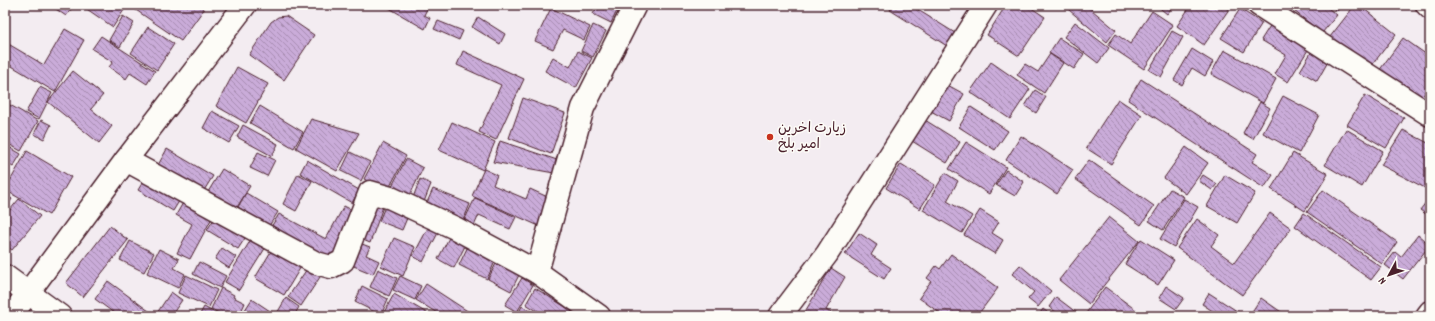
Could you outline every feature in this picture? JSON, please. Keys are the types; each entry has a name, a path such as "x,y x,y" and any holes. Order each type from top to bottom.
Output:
{"main road":[{"path":"11,316 126,160 245,5"},
{"path":"537,272 583,108 635,5"},
{"path":"780,316 826,254 986,5"},
{"path":"1259,5 1430,115"},
{"path":"1427,5 1430,8"},
{"path":"126,160 316,263 331,267 343,261 370,192 391,198 455,228 537,272 599,316"},
{"path":"5,276 60,316"},
{"path":"1427,316 1430,312"}],"building":[{"path":"54,5 74,5 66,16 53,7"},
{"path":"81,5 117,5 124,10 113,27"},
{"path":"136,5 198,5 204,9 181,41 133,8"},
{"path":"384,5 429,5 424,15 430,18 425,29"},
{"path":"598,5 620,5 611,23 593,14"},
{"path":"893,5 910,5 955,33 947,46 890,10"},
{"path":"1006,5 1027,5 1045,17 1019,56 987,35"},
{"path":"1063,5 1086,5 1116,30 1107,42"},
{"path":"1156,5 1174,5 1167,14"},
{"path":"1191,5 1232,5 1204,45 1177,26"},
{"path":"1272,5 1291,5 1283,14"},
{"path":"1299,5 1324,5 1337,15 1322,33 1294,11"},
{"path":"1331,5 1342,5 1337,11"},
{"path":"1355,5 1359,5 1396,34 1369,69 1326,42"},
{"path":"551,8 590,27 584,40 563,30 553,49 535,41"},
{"path":"1240,9 1262,23 1244,52 1221,38"},
{"path":"1152,11 1173,25 1144,69 1108,45 1116,34 1130,44"},
{"path":"123,16 134,23 120,47 109,40"},
{"path":"286,16 314,35 284,80 249,55 271,22 278,17"},
{"path":"478,17 505,34 500,44 472,27"},
{"path":"438,21 463,31 459,40 434,29"},
{"path":"1273,21 1311,45 1288,82 1275,74 1286,55 1261,40"},
{"path":"1075,22 1109,48 1098,63 1064,37"},
{"path":"593,25 606,31 593,57 581,51"},
{"path":"148,27 174,44 157,70 131,53"},
{"path":"65,29 84,40 55,92 5,62 5,42 44,65"},
{"path":"1172,31 1183,37 1161,77 1149,70"},
{"path":"101,36 155,71 147,84 130,73 126,79 109,67 113,62 92,49"},
{"path":"1059,38 1084,54 1074,69 1049,53"},
{"path":"1403,38 1430,57 1430,86 1418,102 1376,75"},
{"path":"1192,49 1213,62 1205,76 1192,68 1182,85 1174,80"},
{"path":"1224,50 1276,79 1263,103 1211,74"},
{"path":"463,51 524,79 496,140 479,132 501,85 457,65"},
{"path":"578,51 592,58 576,88 545,71 553,57 570,67"},
{"path":"1312,51 1329,60 1317,81 1300,71"},
{"path":"1050,54 1063,63 1044,93 1017,75 1025,64 1038,72"},
{"path":"991,62 1030,89 1010,119 970,92"},
{"path":"237,67 268,84 246,123 216,106"},
{"path":"73,71 103,95 91,109 112,126 99,143 48,102"},
{"path":"1141,79 1257,154 1252,162 1273,175 1264,188 1128,100"},
{"path":"944,83 964,94 949,121 929,110"},
{"path":"40,87 52,93 39,119 26,112"},
{"path":"1035,90 1046,97 1036,113 1025,106"},
{"path":"1365,95 1404,118 1386,148 1347,125"},
{"path":"1283,96 1319,115 1299,153 1263,133"},
{"path":"523,98 565,113 551,154 509,138"},
{"path":"1118,99 1142,115 1111,164 1086,148"},
{"path":"1260,102 1270,108 1253,139 1243,133"},
{"path":"10,105 38,121 21,151 5,142 5,113"},
{"path":"260,106 303,132 294,148 250,123"},
{"path":"971,107 1008,131 995,150 959,127"},
{"path":"212,111 239,126 229,143 203,128"},
{"path":"311,119 359,133 337,171 296,148"},
{"path":"41,120 51,125 44,139 34,134"},
{"path":"925,120 960,142 947,163 912,141"},
{"path":"452,122 495,142 483,170 439,150"},
{"path":"243,125 278,144 272,156 237,137"},
{"path":"1346,129 1383,151 1362,187 1325,165"},
{"path":"1403,130 1430,144 1430,184 1427,189 1381,165"},
{"path":"1021,136 1073,170 1057,194 1006,160"},
{"path":"500,141 557,160 554,173 493,162"},
{"path":"966,142 1006,167 989,194 949,169"},
{"path":"383,143 406,156 387,192 364,179"},
{"path":"9,147 21,154 13,167 5,162 5,154"},
{"path":"1186,147 1208,163 1186,194 1164,178"},
{"path":"167,149 213,176 203,192 158,165"},
{"path":"27,151 71,177 49,215 5,190"},
{"path":"258,152 275,160 267,176 250,168"},
{"path":"350,152 370,162 361,181 341,171"},
{"path":"1293,153 1328,174 1305,211 1271,189"},
{"path":"406,159 423,168 410,195 392,186"},
{"path":"307,160 359,190 352,203 300,173"},
{"path":"1089,160 1154,206 1141,225 1075,179"},
{"path":"901,164 935,185 920,209 886,188"},
{"path":"222,169 250,186 236,209 208,192"},
{"path":"484,169 497,175 493,185 526,199 530,189 552,199 539,226 472,196"},
{"path":"1006,170 1024,182 1015,196 996,185"},
{"path":"945,173 958,181 947,201 972,216 962,233 923,210"},
{"path":"298,174 312,181 296,211 283,204"},
{"path":"1203,175 1217,184 1212,190 1199,181"},
{"path":"1225,175 1255,193 1237,223 1207,206"},
{"path":"146,177 181,198 173,211 138,190"},
{"path":"420,179 431,184 422,207 411,203"},
{"path":"433,189 470,204 462,224 424,209"},
{"path":"1170,189 1184,197 1163,230 1149,221"},
{"path":"1323,190 1397,242 1382,264 1307,212"},
{"path":"246,193 278,212 269,226 238,207"},
{"path":"5,194 12,199 5,209"},
{"path":"1430,197 1430,217 1420,210"},
{"path":"475,198 516,217 510,229 479,215 473,228 463,223"},
{"path":"19,199 40,216 12,250 5,245 5,216"},
{"path":"371,199 384,204 370,243 356,237"},
{"path":"1184,199 1198,207 1174,247 1160,239"},
{"path":"184,201 213,216 190,259 177,253 192,224 176,215"},
{"path":"387,202 410,211 402,230 379,221"},
{"path":"344,206 356,212 330,260 271,227 279,214 326,239"},
{"path":"980,210 999,222 992,233 1003,240 995,254 964,235"},
{"path":"1270,213 1291,228 1242,295 1177,248 1197,219 1219,235 1211,246 1234,263"},
{"path":"1304,213 1381,267 1371,280 1295,226"},
{"path":"216,216 247,235 238,249 207,230"},
{"path":"1109,217 1139,241 1089,304 1059,280"},
{"path":"430,224 440,229 423,262 413,256"},
{"path":"110,226 128,240 83,297 66,283"},
{"path":"452,232 468,240 454,268 438,259"},
{"path":"255,233 269,242 239,290 225,282"},
{"path":"859,233 877,245 871,255 891,268 884,279 845,254"},
{"path":"1418,235 1430,245 1403,279 1385,265 1395,252 1401,257"},
{"path":"394,238 415,247 403,276 381,266"},
{"path":"1141,239 1174,260 1158,285 1125,264"},
{"path":"130,241 154,253 144,272 120,260"},
{"path":"354,241 370,247 366,255 379,261 373,274 344,262"},
{"path":"470,242 498,255 487,279 459,265"},
{"path":"276,243 305,260 284,295 255,278"},
{"path":"222,248 236,257 229,268 215,259"},
{"path":"159,249 179,259 174,268 185,274 178,288 147,273"},
{"path":"951,254 998,288 977,316 944,316 919,298 931,281 927,278 936,266 940,269"},
{"path":"500,256 523,267 511,291 488,279"},
{"path":"199,262 226,276 220,288 193,274"},
{"path":"1020,265 1051,291 1038,307 1028,299 1034,292 1012,274"},
{"path":"309,266 322,274 301,306 288,297"},
{"path":"831,268 845,277 826,310 837,316 803,315"},
{"path":"378,269 397,278 389,296 370,287"},
{"path":"186,275 217,290 209,307 178,293"},
{"path":"400,276 421,286 415,300 393,290"},
{"path":"522,278 533,285 517,312 505,305"},
{"path":"108,281 153,314 152,316 118,316 95,299"},
{"path":"426,284 472,314 470,316 442,316 416,300"},
{"path":"362,286 388,299 381,315 355,302"},
{"path":"1166,286 1184,298 1176,309 1159,298"},
{"path":"1105,287 1144,316 1084,316"},
{"path":"221,288 234,295 233,297 245,303 239,316 225,316 211,309"},
{"path":"535,288 572,311 569,316 545,316 526,304"},
{"path":"171,292 182,300 171,316 155,316"},
{"path":"1209,293 1243,316 1220,316 1202,304"},
{"path":"394,294 432,316 382,316"},
{"path":"1056,297 1081,316 1061,316 1049,307"},
{"path":"286,298 299,307 294,316 241,316 252,299 276,315"},
{"path":"1261,298 1287,316 1249,316"},
{"path":"522,306 534,313 533,316 517,316"},
{"path":"204,307 221,316 199,316"},
{"path":"1043,309 1052,316 1038,316"}],"place":[{"name":"زیارت اخرین امیر بلخ","path":"770,137"}]}
